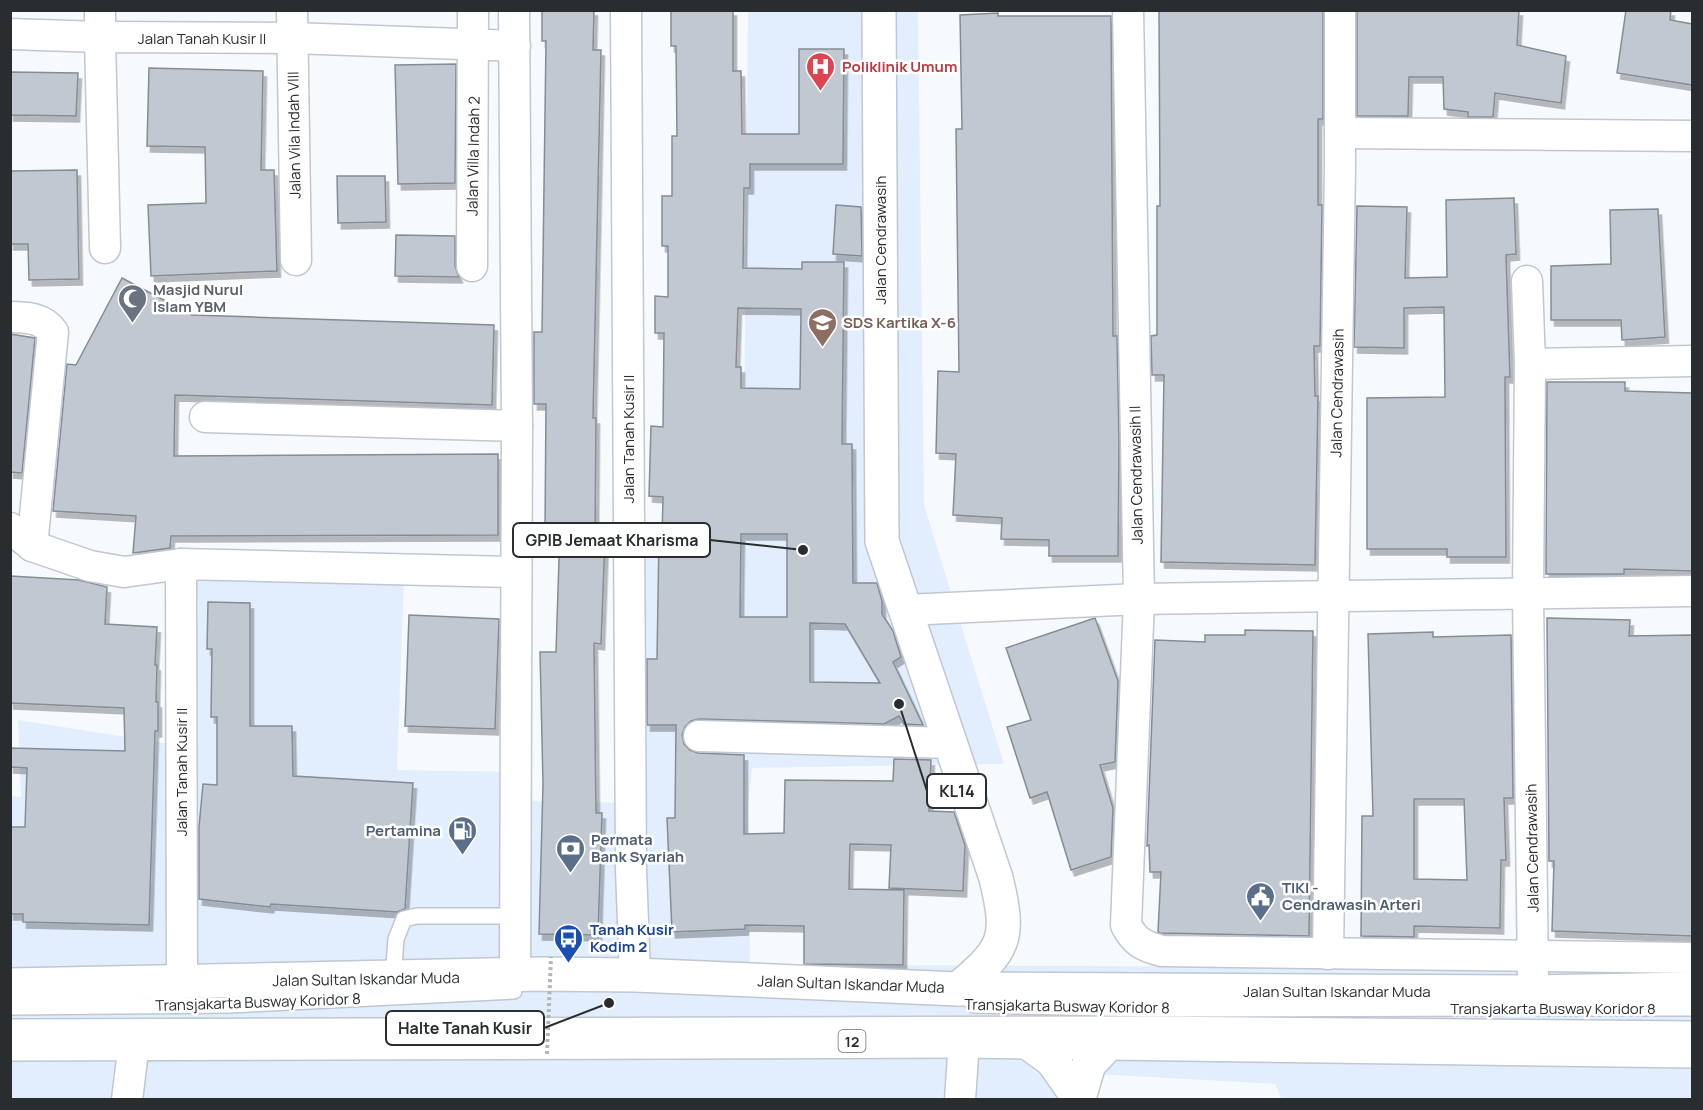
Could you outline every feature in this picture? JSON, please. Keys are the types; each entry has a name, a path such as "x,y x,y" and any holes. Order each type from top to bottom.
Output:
{"main road":[{"name":"Jalan Cendrawasih","path":"879,10 882,541 996,878 1005,926 1000,946 990,962 958,989"},
{"name":"Jalan Sultan Iskandar Muda","path":"10,985 393,979 520,983 635,975 958,989 1533,992 1692,989"},
{"name":"12","path":"10,1044 964,1041 1692,1051"},
{"path":"1027,1042 1052,1060 1079,1099"},
{"path":"1079,1099 1089,1064 1110,1042"}],"street":[{"name":"Jalan Villa Indah 2","path":"472,266 473,10"},
{"path":"514,10 518,426 515,572 515,916 520,983"},
{"name":"Jalan Tanah Kusir II","path":"626,10 630,858 635,975"},
{"name":"Jalan Cendrawasih II","path":"1128,10 1139,599 1126,925 1133,938 1143,946 1162,951"},
{"name":"Jalan Cendrawasih","path":"1328,954 1340,10"},
{"name":"Jalan Tanah Kusir II","path":"10,34 100,24 292,24 474,45 515,46"},
{"path":"100,24 105,248"},
{"name":"Jalan Vila Indah VIII","path":"292,24 296,260"},
{"path":"1340,133 1692,136"},
{"name":"Jalan Cendrawasih","path":"1527,281 1530,364 1528,595 1533,992"},
{"path":"10,317 26,317 47,323 53,332 21,537 90,566 124,572 181,564 515,572"},
{"path":"1530,364 1692,361"},
{"path":"205,417 518,426"},
{"name":"Jalan Tanah Kusir II","path":"181,564 182,981"},
{"path":"906,610 1139,599 1692,591"},
{"path":"699,736 951,743"},
{"path":"1162,990 1162,951 1692,958"},
{"path":"1294,953 1294,990"},
{"path":"960,1100 964,1041"},
{"path":"127,1100 134,1043"}],"lane":[{"path":"393,979 396,939 404,919 417,916 515,916"},
{"name":"Transjakarta Busway Koridor 8","path":"10,1007 230,1005 520,983"},
{"name":"Transjakarta Busway Koridor 8","path":"579,990 677,990 1018,1007 1692,1008"},
{"name":"Transjakarta Busway Koridor 8","path":"10,1027 1147,1024 1692,1029"}],"path":[{"path":"547,1054 551,957"}],"shaded area":[{"path":"748,11 918,11 924,505 1004,764 752,768 748,805 750,965 1692,968 1692,1099 1282,1100 1275,1084 1095,1074 1095,1100 11,1100 10,796 21,797 18,720 184,746 187,577 404,577 397,770 527,772 527,801 637,803 627,527 743,531"}],"building":[{"path":"542,10 594,10 593,50 601,50 593,418 596,418 595,540 605,540 601,644 594,643 596,813 602,813 598,935 539,934 543,784 540,652 556,652 560,529 545,529 546,404 534,404 534,332 542,332 546,41 542,41"},
{"path":"671,10 733,10 733,71 741,71 742,134 799,134 799,49 844,49 843,164 750,164 750,188 744,188 743,268 802,269 802,262 844,262 842,444 852,444 853,583 877,583 882,601 882,614 893,631 901,657 893,662 923,725 904,724 899,716 884,724 699,719 691,721 685,727 682,735 684,744 690,750 698,753 744,755 744,834 784,833 785,780 893,781 894,759 931,760 929,811 954,812 965,845 963,891 889,888 891,845 850,844 849,889 904,890 903,965 804,964 804,926 745,925 745,929 672,932 667,818 675,818 676,725 647,725 647,659 657,659 659,537 662,537 663,497 649,496 651,426 663,427 664,333 655,333 655,296 668,297 668,246 662,246 662,196 672,196 672,136 677,136 676,46 671,46","holes":["738,308 801,309 800,389 741,388 741,367 736,367","741,534 787,534 787,617 740,617","810,623 845,624 880,683 810,682"]},
{"path":"1159,10 1323,10 1323,119 1318,119 1318,205 1322,205 1320,346 1314,346 1315,396 1318,396 1315,565 1161,562 1164,375 1152,375 1151,336 1157,335 1157,206 1160,206"},
{"path":"1357,10 1519,10 1517,45 1566,56 1561,103 1495,93 1493,117 1468,117 1468,112 1444,109 1443,77 1409,77 1408,116 1357,116"},
{"path":"1626,10 1671,10 1670,20 1692,24 1692,85 1617,73"},
{"path":"998,13 998,16 1111,16 1113,336 1117,336 1119,440 1118,556 1049,556 1049,540 1001,539 1002,518 953,515 956,454 936,453 938,371 959,372 956,129 962,129 960,15"},
{"path":"456,64 455,183 398,184 395,65"},
{"path":"149,68 263,71 261,170 274,170 277,271 151,276 148,205 206,203 205,147 147,146"},
{"path":"10,72 78,73 76,116 10,115"},
{"path":"77,170 79,279 29,280 28,244 10,244 10,171"},
{"path":"337,176 385,176 386,222 338,223"},
{"path":"1514,198 1516,254 1506,255 1510,377 1505,377 1506,557 1447,557 1447,549 1367,549 1367,398 1445,397 1444,307 1404,308 1404,348 1354,347 1357,206 1407,207 1405,278 1447,277 1446,200"},
{"path":"836,205 861,207 862,256 833,254"},
{"path":"1658,209 1665,337 1622,340 1621,320 1551,320 1551,266 1611,264 1610,210"},
{"path":"396,235 455,236 455,266 459,277 395,276"},
{"path":"122,278 192,315 494,325 492,405 175,395 174,456 498,454 498,535 171,536 170,548 133,553 136,516 53,511 67,364 76,365"},
{"path":"10,334 35,338 22,473 10,472"},
{"path":"1547,382 1625,382 1625,391 1692,393 1692,571 1624,569 1624,574 1546,574"},
{"path":"10,576 79,580 107,587 105,624 157,627 155,665 157,665 158,731 155,731 149,925 23,922 23,914 10,914 10,827 25,827 27,768 10,767 10,748 125,751 124,708 10,703"},
{"path":"208,602 250,603 250,726 292,726 293,776 413,783 405,909 397,912 271,904 270,907 199,899 199,827 203,784 217,785 217,717 211,717 212,649 207,649"},
{"path":"409,615 499,619 495,729 405,726"},
{"path":"1095,618 1118,681 1115,762 1100,765 1113,808 1111,857 1071,870 1047,792 1030,798 1007,727 1031,720 1006,648"},
{"path":"1547,618 1630,620 1629,636 1692,635 1692,936 1552,931 1554,861 1549,861"},
{"path":"1245,630 1313,631 1309,936 1160,933 1158,932 1161,872 1150,872 1149,845 1147,846 1155,640 1205,642 1205,635 1245,635"},
{"path":"1433,632 1433,637 1511,635 1513,798 1504,798 1506,860 1501,860 1500,928 1414,926 1414,937 1361,936 1362,816 1373,816 1368,634","holes":["1414,799 1464,799 1467,880 1414,879"]}],"place":[{"name":"Poliklinik Umum","path":"821,92"},
{"name":"Masjid Nurul Islam YBM","path":"132,324"},
{"name":"SDS Kartika X-6","path":"822,348"},
{"name":"GPIB Jemaat Kharisma","path":"803,550"},
{"name":"KL14","path":"899,704"},
{"name":"Pertamina","path":"462,856"},
{"name":"Permata Bank Syariah","path":"570,874"},
{"name":"TIKI - Cendrawasih Arteri","path":"1261,922"},
{"name":"Tanah Kusir Kodim 2","path":"569,964"},
{"name":"Halte Tanah Kusir","path":"609,1003"}]}
